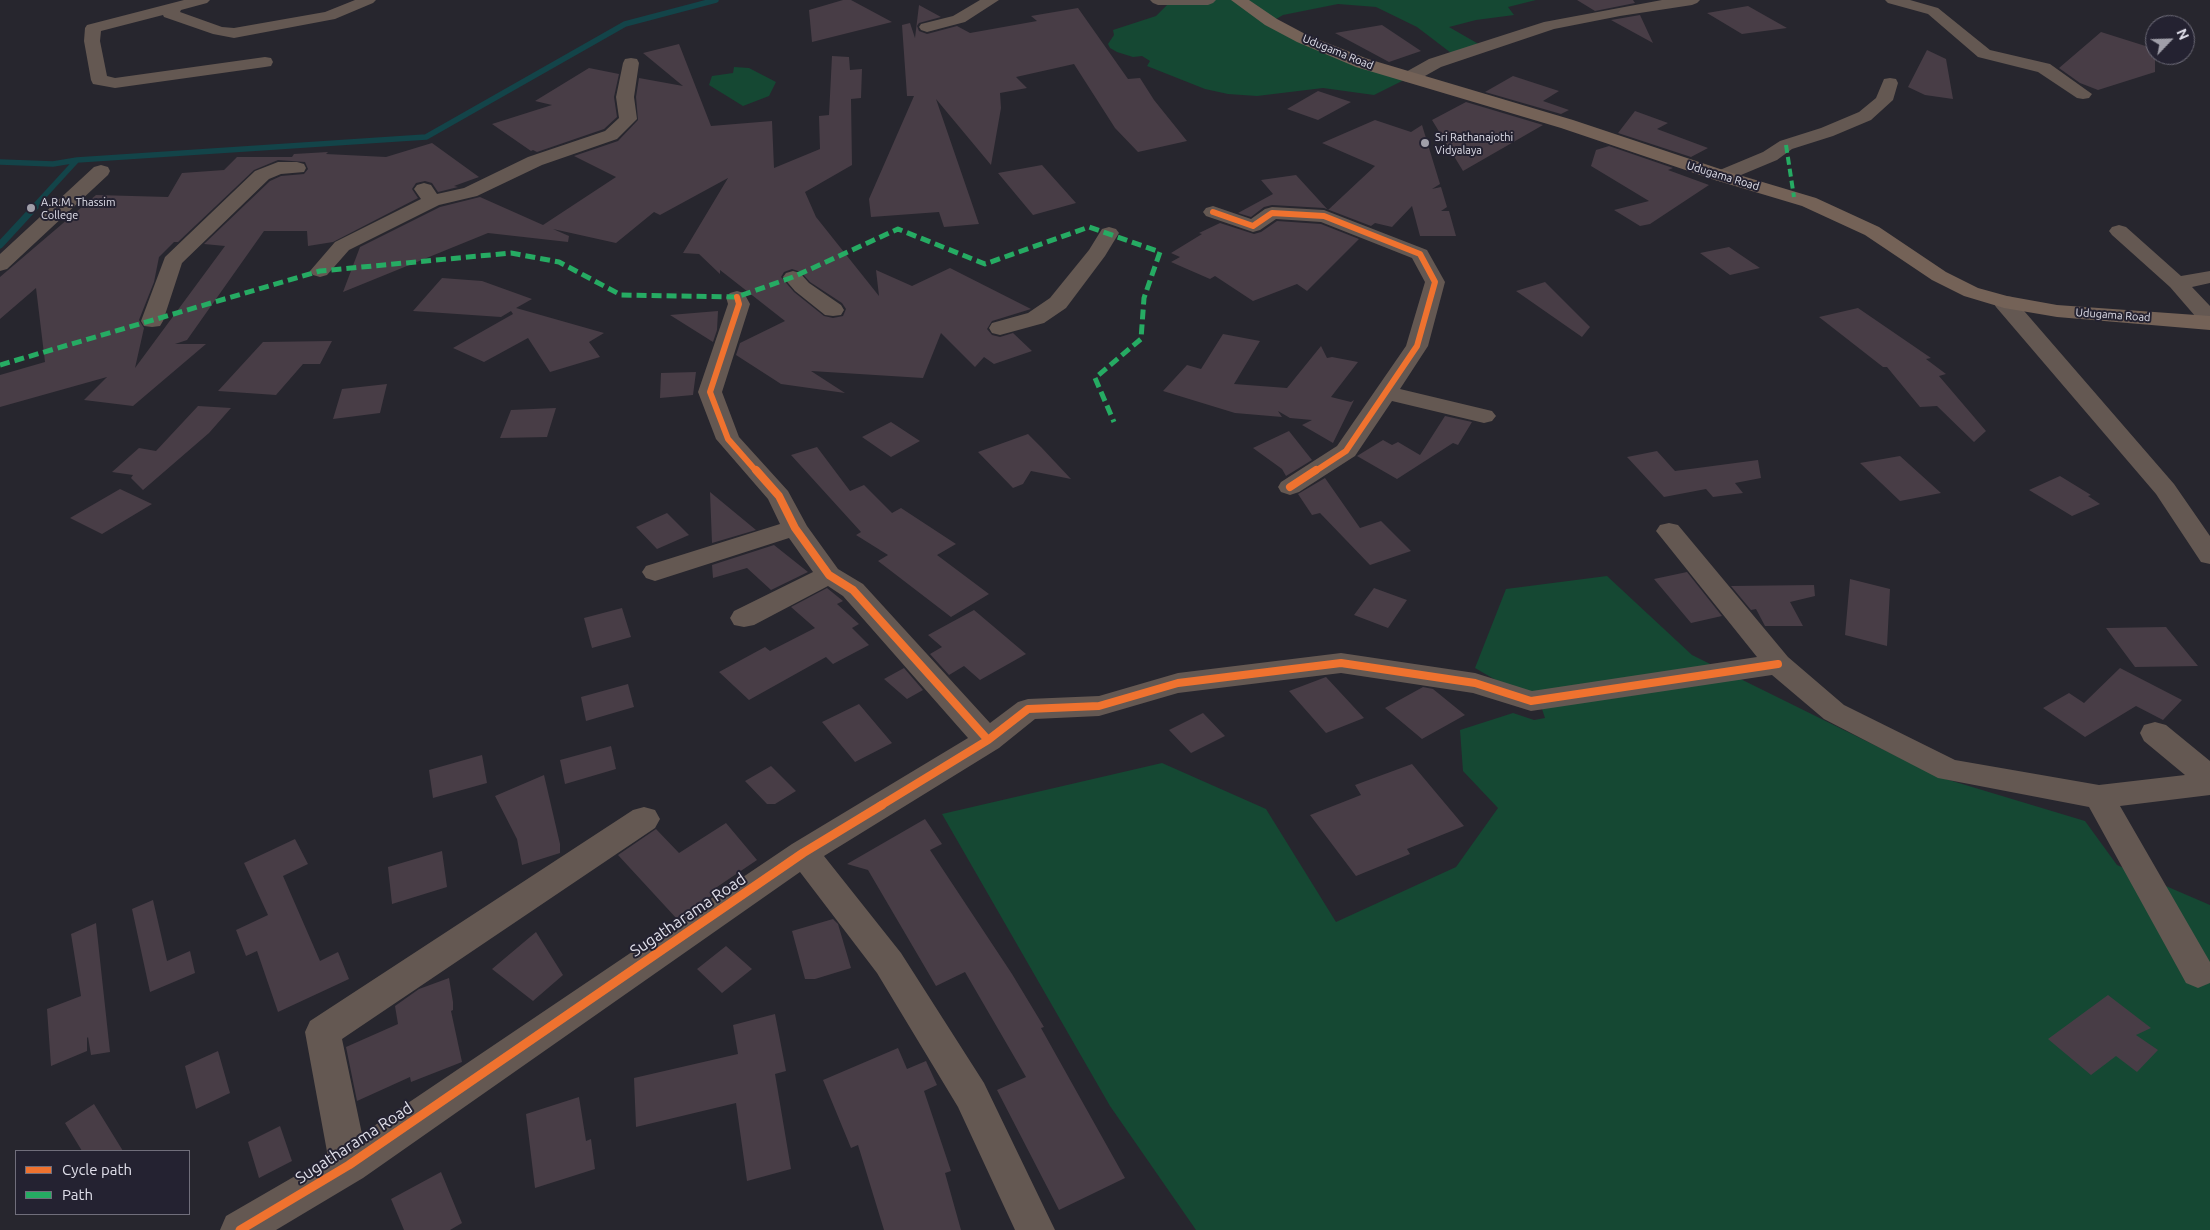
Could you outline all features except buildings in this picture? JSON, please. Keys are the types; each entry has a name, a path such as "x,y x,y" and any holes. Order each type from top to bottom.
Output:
{"main road":[{"name":"Udugama Road","path":"1239,0 1271,22 1303,39 1362,63 1567,124 1722,176 1794,197 1872,232 1939,276 1971,292 2004,302 2057,311 2210,324"}],"street":[{"path":"202,0 93,28 92,40 99,80 116,83 265,62"},
{"path":"175,8 170,14 218,31 234,33 329,16 368,0"},
{"path":"927,27 958,19 991,0"},
{"path":"1158,0 1208,0"},
{"path":"1410,78 1435,62 1550,25 1620,11 1692,0"},
{"path":"1893,0 1933,12 1984,54 2044,68 2082,94"},
{"path":"320,271 342,246 428,195 470,192 535,162 611,135 628,119 625,97 631,63"},
{"path":"1722,176 1770,156 1786,145 1827,132 1864,116 1884,100 1890,83"},
{"path":"152,321 172,261 262,175 278,168 297,168"},
{"path":"0,265 101,171"},
{"path":"1213,212 1253,226 1272,213 1324,216 1420,254 1435,282 1417,346 1346,451 1290,487"},
{"path":"2119,231 2177,283 2210,319"},
{"path":"1000,328 1036,318 1058,303 1098,252 1109,233"},
{"path":"793,277 802,287 833,310"},
{"path":"2177,283 2210,277"},
{"path":"738,297 739,304 710,392 728,439 779,496 794,528 841,582 988,740"},
{"path":"2004,302 2165,489 2210,556"},
{"path":"1385,392 1484,416"},
{"path":"655,572 794,528"},
{"path":"1669,531 1778,664 1834,712 1949,770 2099,797 2210,783"},
{"path":"744,618 797,590 841,582"},
{"name":"Sugatharama Road","path":"240,1230 349,1165 803,853 988,740 1028,709 1099,706 1178,684 1342,663 1475,683 1531,700 1778,664"},
{"path":"2155,733 2210,778"},
{"path":"2099,797 2198,974"},
{"path":"349,1165 323,1032 644,820"},
{"path":"803,853 889,963 971,1095 1035,1230"}],"green space":[{"path":"1536,0 1508,7 1514,15 1476,20 1449,27 1482,46 1455,56 1417,27 1376,7 1338,4 1283,15 1271,22 1410,77 1374,95 1323,88 1257,96 1228,94 1205,89 1147,66 1150,61 1142,56 1133,57 1117,52 1110,48 1108,44 1114,35 1113,30 1156,16 1171,1"},
{"path":"734,67 749,68 776,82 769,96 743,106 709,85 712,76 733,73"},
{"path":"1607,576 1692,655 1939,777 2085,821 2117,865 2210,905 2210,1230 1196,1230 1110,1106 942,814 1162,763 1266,809 1336,922 1456,867 1498,808 1463,771 1460,730 1513,713 1534,720 1545,718 1541,706 1475,668 1506,589"}],"waterway":[{"path":"77,160 426,137 625,24 716,0"},
{"path":"0,162 53,164 77,160"},
{"path":"33,208 77,160"},
{"path":"0,245 35,207"}],"marked path":[{"path":"1786,145 1794,197"},
{"path":"0,365 320,271 511,253 559,262 621,295 737,297 793,277 898,229 985,264 1089,227 1160,252 1144,298 1141,339 1095,378 1114,422"}],"cycle path":[{"path":"1213,212 1253,226 1272,213 1324,216 1420,254 1435,282 1417,346 1346,451 1290,487"},
{"path":"240,1230 349,1165 803,853 988,740 853,590 829,575 795,528 779,496 728,439 710,392 739,304 737,297"},
{"path":"988,740 1028,709 1099,706 1178,683 1341,663 1475,683 1531,701 1778,664"}],"place":[{"name":"Sri Rathanajothi Vidyalaya","path":"1425,143"},
{"name":"A.R.M. Thassim College","path":"31,208"}]}
